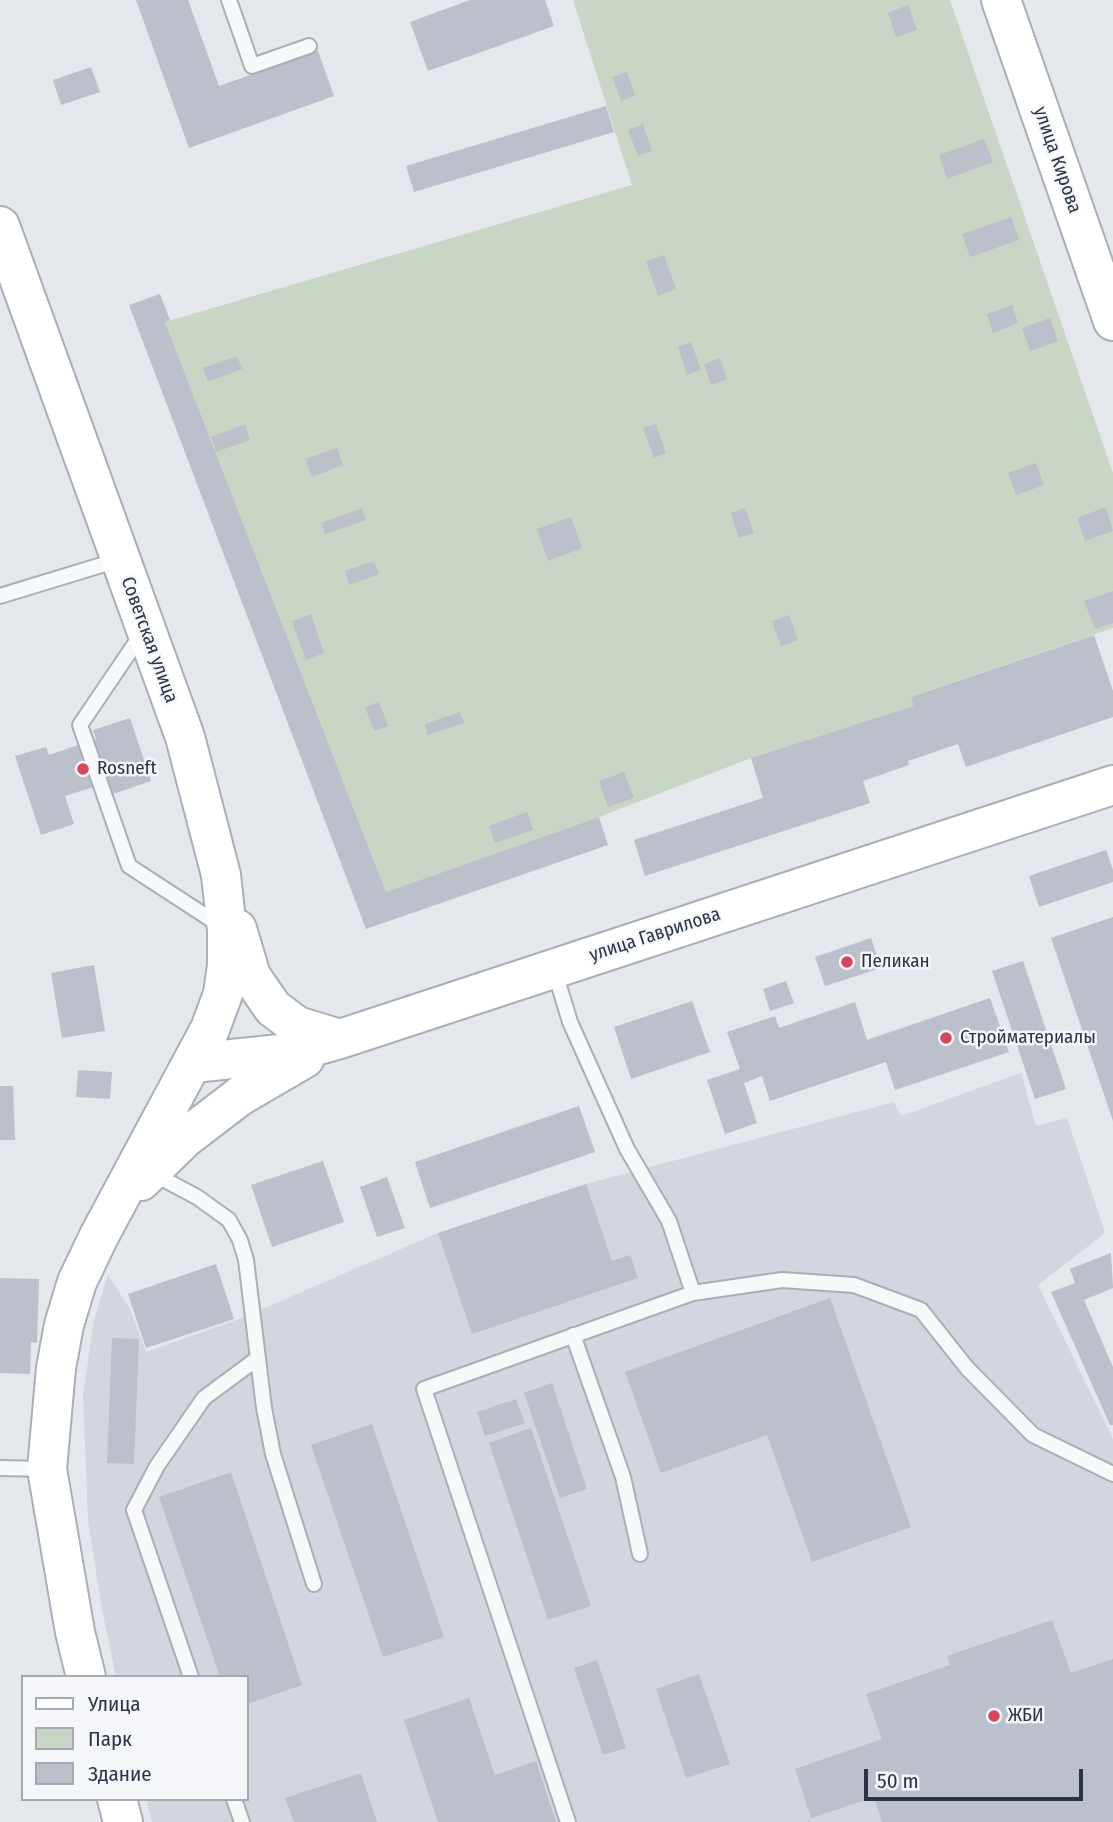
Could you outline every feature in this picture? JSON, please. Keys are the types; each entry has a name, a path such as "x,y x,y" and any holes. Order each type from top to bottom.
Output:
{"street":[{"name":"улица Кирова","path":"1001,0 1113,321"},
{"name":"Советская улица","path":"0,226 185,737 221,874 228,930 223,994 210,1029 112,1209 77,1282 64,1325 56,1368 47,1469 75,1632 86,1675"},
{"name":"улица Гаврилова","path":"193,1063 290,1053 340,1038 1113,785"},
{"path":"221,874 251,976 273,1008 297,1026 340,1038"},
{"path":"112,1209 185,1138 240,1096 340,1038"},
{"path":"118,1801 123,1822"}],"lane":[{"path":"229,0 252,66 309,47"},
{"path":"0,596 120,559"},
{"path":"146,628 80,725 129,866 228,930"},
{"path":"553,968 570,1022 627,1149 669,1221 693,1293"},
{"path":"150,1172 197,1197 229,1220 240,1240 246,1260 264,1408 273,1454 314,1584"},
{"path":"568,1822 424,1389 693,1293 782,1280 854,1285 921,1310 967,1368 1032,1435 1113,1474"},
{"path":"573,1335 623,1478 640,1554"},
{"path":"190,1675 134,1510 157,1466 204,1398 258,1358"},
{"path":"0,1468 47,1469"},
{"path":"235,1801 242,1822"}],"shaded area":[{"path":"1021,1073 1036,1126 1067,1118 1105,1233 1038,1285 1113,1439 1113,1822 152,1822 147,1801 248,1801 248,1675 116,1675 88,1519 83,1396 94,1320 108,1275 130,1309 146,1352 239,1319 438,1233 586,1184 894,1102 901,1116"}],"green space":[{"path":"573,0 950,0 1113,473 1113,628 911,697 913,706 751,758 599,817 386,892 165,322 632,185"}],"building":[{"path":"136,0 188,0 219,86 318,51 334,96 189,148"},
{"path":"470,0 545,0 554,26 428,71 410,22"},
{"path":"908,5 917,30 896,37 888,13"},
{"path":"91,67 100,92 61,105 53,80"},
{"path":"627,72 635,95 621,101 612,77"},
{"path":"606,106 614,132 414,192 406,166"},
{"path":"643,124 652,151 638,156 628,130"},
{"path":"984,139 993,162 947,179 939,155"},
{"path":"1011,217 1019,240 970,257 962,234"},
{"path":"664,255 676,289 658,296 646,261"},
{"path":"160,294 170,320 165,322 386,892 599,817 608,845 366,929 129,305"},
{"path":"1012,305 1018,323 993,333 987,314"},
{"path":"1050,318 1058,341 1030,351 1022,328"},
{"path":"691,342 701,370 687,375 678,347"},
{"path":"237,356 242,369 208,382 203,368"},
{"path":"720,358 727,379 711,385 704,364"},
{"path":"245,424 250,440 216,452 211,437"},
{"path":"656,424 666,453 654,458 643,428"},
{"path":"337,448 343,465 312,477 305,459"},
{"path":"1036,463 1044,485 1016,495 1008,473"},
{"path":"1106,507 1113,531 1085,541 1077,518"},
{"path":"362,508 366,520 325,534 321,523"},
{"path":"745,508 754,533 739,538 731,513"},
{"path":"571,517 582,548 548,561 537,529"},
{"path":"374,561 379,574 349,585 345,571"},
{"path":"1113,591 1113,623 1095,629 1084,601"},
{"path":"311,614 324,653 306,660 292,621"},
{"path":"789,615 798,640 781,646 772,621"},
{"path":"1094,635 1113,691 1113,717 966,767 958,744 908,761 909,765 863,781 870,803 645,876 634,840 763,798 751,758 913,706 911,697"},
{"path":"379,702 388,726 374,731 365,707"},
{"path":"460,712 464,723 428,735 425,724"},
{"name":"Rosneft","path":"130,718 151,781 113,794 109,782 65,796 74,824 41,835 15,756 46,747 49,755 96,739 93,730"},
{"path":"624,772 634,798 608,807 599,781"},
{"path":"527,812 533,830 495,843 489,826"},
{"path":"1106,850 1113,870 1113,882 1039,907 1029,876"},
{"path":"1113,917 1113,1121 1051,938"},
{"path":"871,938 881,968 825,986 815,957"},
{"path":"1023,961 1066,1089 1035,1099 992,971"},
{"path":"94,965 105,1031 62,1038 51,973"},
{"path":"786,981 794,1003 770,1011 763,989"},
{"path":"990,998 1009,1052 895,1090 886,1062 770,1101 762,1076 744,1083 757,1123 725,1134 707,1080 740,1069 727,1032 775,1016 779,1028 855,1002 867,1040"},
{"path":"692,1001 710,1052 631,1079 614,1027"},
{"path":"78,1070 112,1072 110,1099 76,1097"},
{"path":"0,1086 13,1086 15,1140 0,1140"},
{"path":"579,1106 595,1152 430,1208 415,1162"},
{"path":"323,1161 344,1222 272,1247 251,1185"},
{"path":"387,1177 405,1228 377,1237 360,1187"},
{"path":"586,1184 612,1261 630,1255 638,1278 472,1334 438,1233"},
{"path":"1111,1253 1113,1288 1084,1300 1113,1367 1113,1425 1110,1425 1051,1292 1075,1283 1070,1269"},
{"path":"216,1264 234,1319 146,1348 128,1294"},
{"path":"0,1278 39,1279 37,1343 31,1342 30,1374 0,1373"},
{"path":"830,1298 911,1527 812,1562 767,1435 661,1473 625,1372"},
{"path":"112,1338 139,1339 134,1464 107,1463"},
{"path":"552,1383 587,1489 560,1498 524,1393"},
{"path":"516,1399 525,1423 485,1436 477,1412"},
{"path":"372,1424 444,1637 383,1657 311,1445"},
{"path":"531,1428 591,1606 548,1620 489,1443"},
{"path":"231,1472 302,1685 248,1704 248,1675 219,1675 159,1497"},
{"name":"ЖБИ","path":"1052,1620 1071,1673 1113,1659 1113,1822 882,1822 874,1797 811,1818 795,1769 882,1739 866,1694 950,1665 947,1656"},
{"path":"597,1660 626,1748 603,1755 574,1668"},
{"path":"699,1674 730,1764 686,1778 656,1689"},
{"path":"469,1698 495,1775 536,1761 556,1822 438,1822 404,1720"},
{"path":"361,1773 377,1822 294,1822 285,1798"}],"place":[{"name":"Rosneft","path":"83,769"},
{"name":"Пеликан","path":"847,962"},
{"name":"Стройматериалы","path":"946,1038"},
{"name":"ЖБИ","path":"994,1716"}]}
